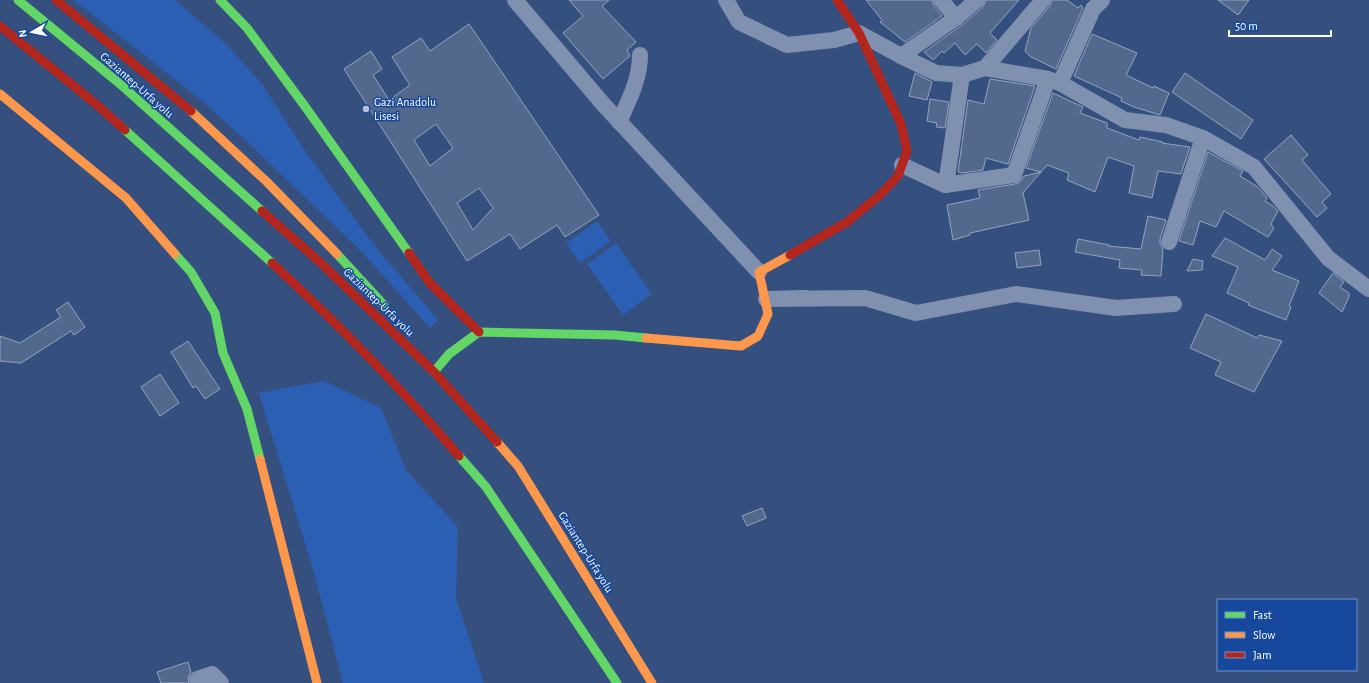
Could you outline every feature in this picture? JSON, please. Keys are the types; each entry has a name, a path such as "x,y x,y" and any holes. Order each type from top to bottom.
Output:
{"main road":[{"name":"Gaziantep-Urfa yolu","path":"18,0 120,84 322,264 434,372 518,466 652,683"},
{"path":"56,0 126,55 225,142 332,247 390,311"},
{"path":"220,0 247,28 304,104 429,282 479,332"},
{"path":"398,324 434,372 450,354 479,332 552,335 615,335 741,346 758,336 768,314 759,272 847,222 880,195 894,181 898,176 907,152 901,124 859,33 837,0"},
{"path":"0,27 97,105 318,305 412,400 486,487 617,683"},
{"path":"0,94 126,198 191,272 215,314 223,353 247,409 317,683"}],"street":[{"path":"515,0 619,122 759,272"},
{"path":"726,0 739,22 787,45 834,40 859,33 936,73 962,75 985,68 1054,81 1125,120 1166,125 1203,138 1254,167 1328,258 1369,288"},
{"path":"941,0 956,18"},
{"path":"901,56 956,18 977,0"},
{"path":"985,68 1043,0"},
{"path":"902,165 946,185 1014,175 1054,81 1093,3"},
{"path":"619,122 632,96 640,68 640,56"},
{"path":"946,185 962,75"},
{"path":"1168,242 1203,138"},
{"path":"766,299 865,298 916,313 1016,294 1116,308 1174,304"},
{"path":"766,299 806,298"},
{"path":"197,679 212,674 220,683"}],"shaded area":[{"path":"74,0 175,0 226,44 262,84 305,151 374,245 438,320 430,328 361,251 243,138 200,99"},
{"path":"597,221 611,241 580,263 566,243"},
{"path":"616,243 652,294 623,315 587,264"},
{"path":"324,381 381,408 406,470 458,527 456,598 484,683 343,683 314,573 259,393"}],"building":[{"path":"569,0 609,0 602,6 636,42 627,50 630,56 603,79 563,33 583,16"},
{"path":"866,0 932,0 934,6 942,16 905,42 880,22 882,20"},
{"path":"986,0 1019,0 990,33 997,40 986,53 977,44 965,55 955,43 944,53 942,51 933,60 924,52 962,25 983,7"},
{"path":"1052,0 1067,0 1078,8 1081,5 1083,8 1056,69 1031,57 1025,51 1031,28 1050,6"},
{"path":"1218,0 1249,0 1238,15"},
{"path":"469,24 599,215 565,237 557,225 520,249 510,234 467,261 344,69 371,51 382,69 373,75 389,100 410,85 392,57 421,38 430,51","holes":["436,124 453,148 430,166 414,140","479,188 493,208 473,230 457,203"]},
{"path":"1092,34 1137,53 1126,75 1153,88 1154,86 1169,93 1160,115 1134,107 1121,101 1122,98 1074,76"},
{"path":"915,73 932,82 927,100 909,96"},
{"path":"1185,73 1253,120 1241,139 1172,92"},
{"path":"990,79 1035,86 1008,164 986,158 983,170 963,173 958,172 968,100 984,104"},
{"path":"1053,93 1083,107 1080,113 1107,123 1107,128 1139,140 1140,137 1163,142 1162,143 1190,147 1181,174 1158,171 1152,198 1129,193 1134,166 1108,157 1095,192 1067,180 1069,173 1047,165 1041,172 1026,168"},
{"path":"930,99 949,102 945,128 936,127 937,123 927,121"},
{"path":"1291,135 1308,155 1302,160 1331,194 1322,202 1327,208 1317,217 1264,159"},
{"path":"1208,152 1243,171 1240,176 1258,187 1267,198 1265,201 1278,211 1271,224 1274,228 1268,237 1224,211 1216,227 1200,221 1193,245 1179,241"},
{"path":"1041,172 1023,193 1029,220 970,233 970,235 953,240 947,205 980,198 978,190 1015,184 1020,182 1024,176"},
{"path":"1148,216 1166,220 1160,239 1160,244 1163,249 1161,276 1141,275 1142,270 1119,268 1120,260 1075,252 1078,239 1109,245 1108,246 1141,249"},
{"path":"1225,238 1265,260 1272,249 1282,256 1272,270 1299,281 1289,306 1291,307 1286,320 1248,305 1249,303 1227,293 1238,267 1212,256"},
{"path":"1039,250 1041,265 1017,268 1015,253"},
{"path":"1193,259 1203,261 1202,270 1187,271"},
{"path":"1333,273 1344,282 1340,287 1349,293 1349,297 1342,312 1319,293"},
{"path":"68,302 85,327 74,335 71,331 21,363 0,361 0,336 20,343 61,317 56,310"},
{"path":"1206,314 1257,338 1259,335 1282,341 1254,392 1215,375 1221,362 1190,348"},
{"path":"188,341 220,389 205,399 196,386 193,388 171,352"},
{"path":"160,374 179,403 160,416 141,387"},
{"path":"762,508 766,518 747,526 742,516"},
{"path":"188,662 191,672 188,677 189,683 161,683 157,672"}],"traffic: fast":[{"path":"18,0 120,84 262,211"},
{"path":"220,0 247,28 304,105 409,253"},
{"path":"125,130 272,263"},
{"path":"175,254 191,272 215,313 223,353 247,409 260,459"},
{"path":"337,254 384,305"},
{"path":"434,372 449,354 479,332 615,335 646,338"},
{"path":"459,456 486,487 617,683"}],"traffic: slow":[{"path":"0,94 126,198 175,254"},
{"path":"191,111 267,182 337,254"},
{"path":"646,338 741,346 758,336 768,314 759,272 790,255"},
{"path":"497,442 518,466 652,683"},
{"path":"260,459 317,683"}],"traffic: jam":[{"path":"56,0 191,111"},
{"path":"790,255 847,222 880,195 898,176 907,151 901,124 859,33 837,0"},
{"path":"0,26 97,105 125,130"},
{"path":"262,211 322,264 434,372 497,442"},
{"path":"409,253 429,282 479,332"},
{"path":"272,263 321,309 368,357 415,406 459,456"}],"place":[{"name":"Gazi Anadolu Lisesi","path":"366,109"}]}
